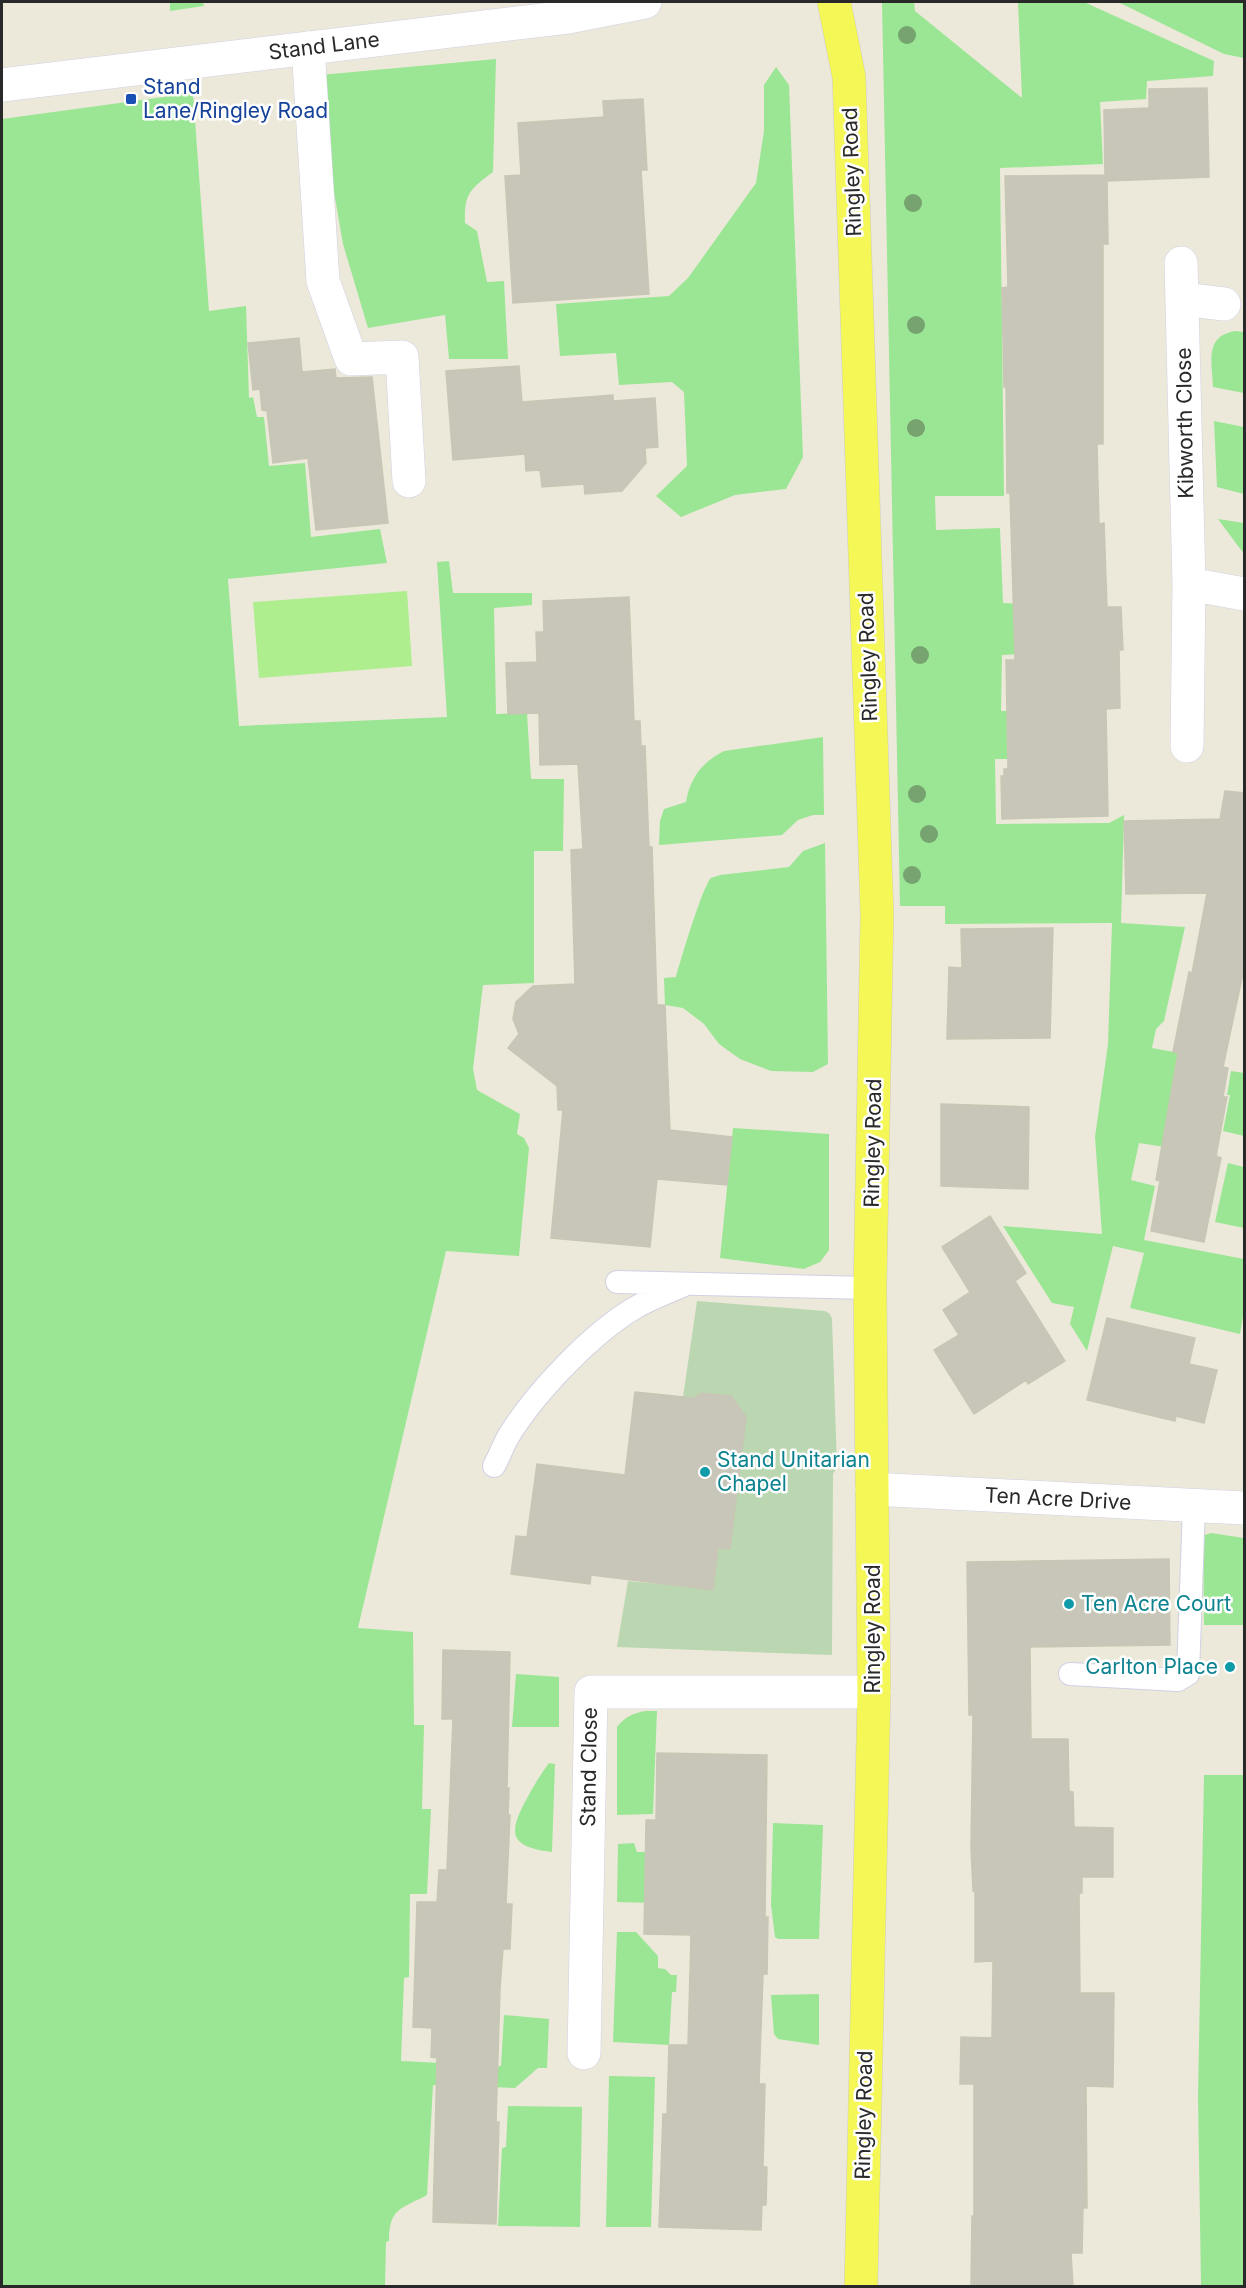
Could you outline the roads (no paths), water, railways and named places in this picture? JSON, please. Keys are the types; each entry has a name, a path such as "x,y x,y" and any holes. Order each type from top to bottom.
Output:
{"main road":[{"name":"Ringley Road","path":"834,2 849,77 877,902 870,1288 874,1692 861,2286"}],"street":[{"name":"Stand Lane","path":"2,85 568,17 645,2"},
{"path":"308,48 323,281 351,359 402,357 409,481"},
{"name":"Kibworth Close","path":"1181,263 1189,584 1187,746"},
{"path":"1182,299 1224,304"},
{"path":"1189,584 1245,594"},
{"name":"Ten Acre Drive","path":"872,1489 1194,1506 1243,1502"},
{"name":"Stand Close","path":"584,2053 591,1692 874,1692"}],"lane":[{"path":"617,1282 870,1288"},
{"path":"494,1466 508,1438 528,1409 578,1353 610,1324 634,1308 687,1284"},
{"path":"1070,1674 1178,1680 1188,1674 1194,1506"}],"place":[{"name":"Stand Lane/Ringley Road","path":"131,99"},
{"name":"Stand Unitarian Chapel","path":"705,1472"},
{"name":"Ten Acre Court","path":"1069,1604"},
{"name":"Carlton Place","path":"1230,1667"}]}
